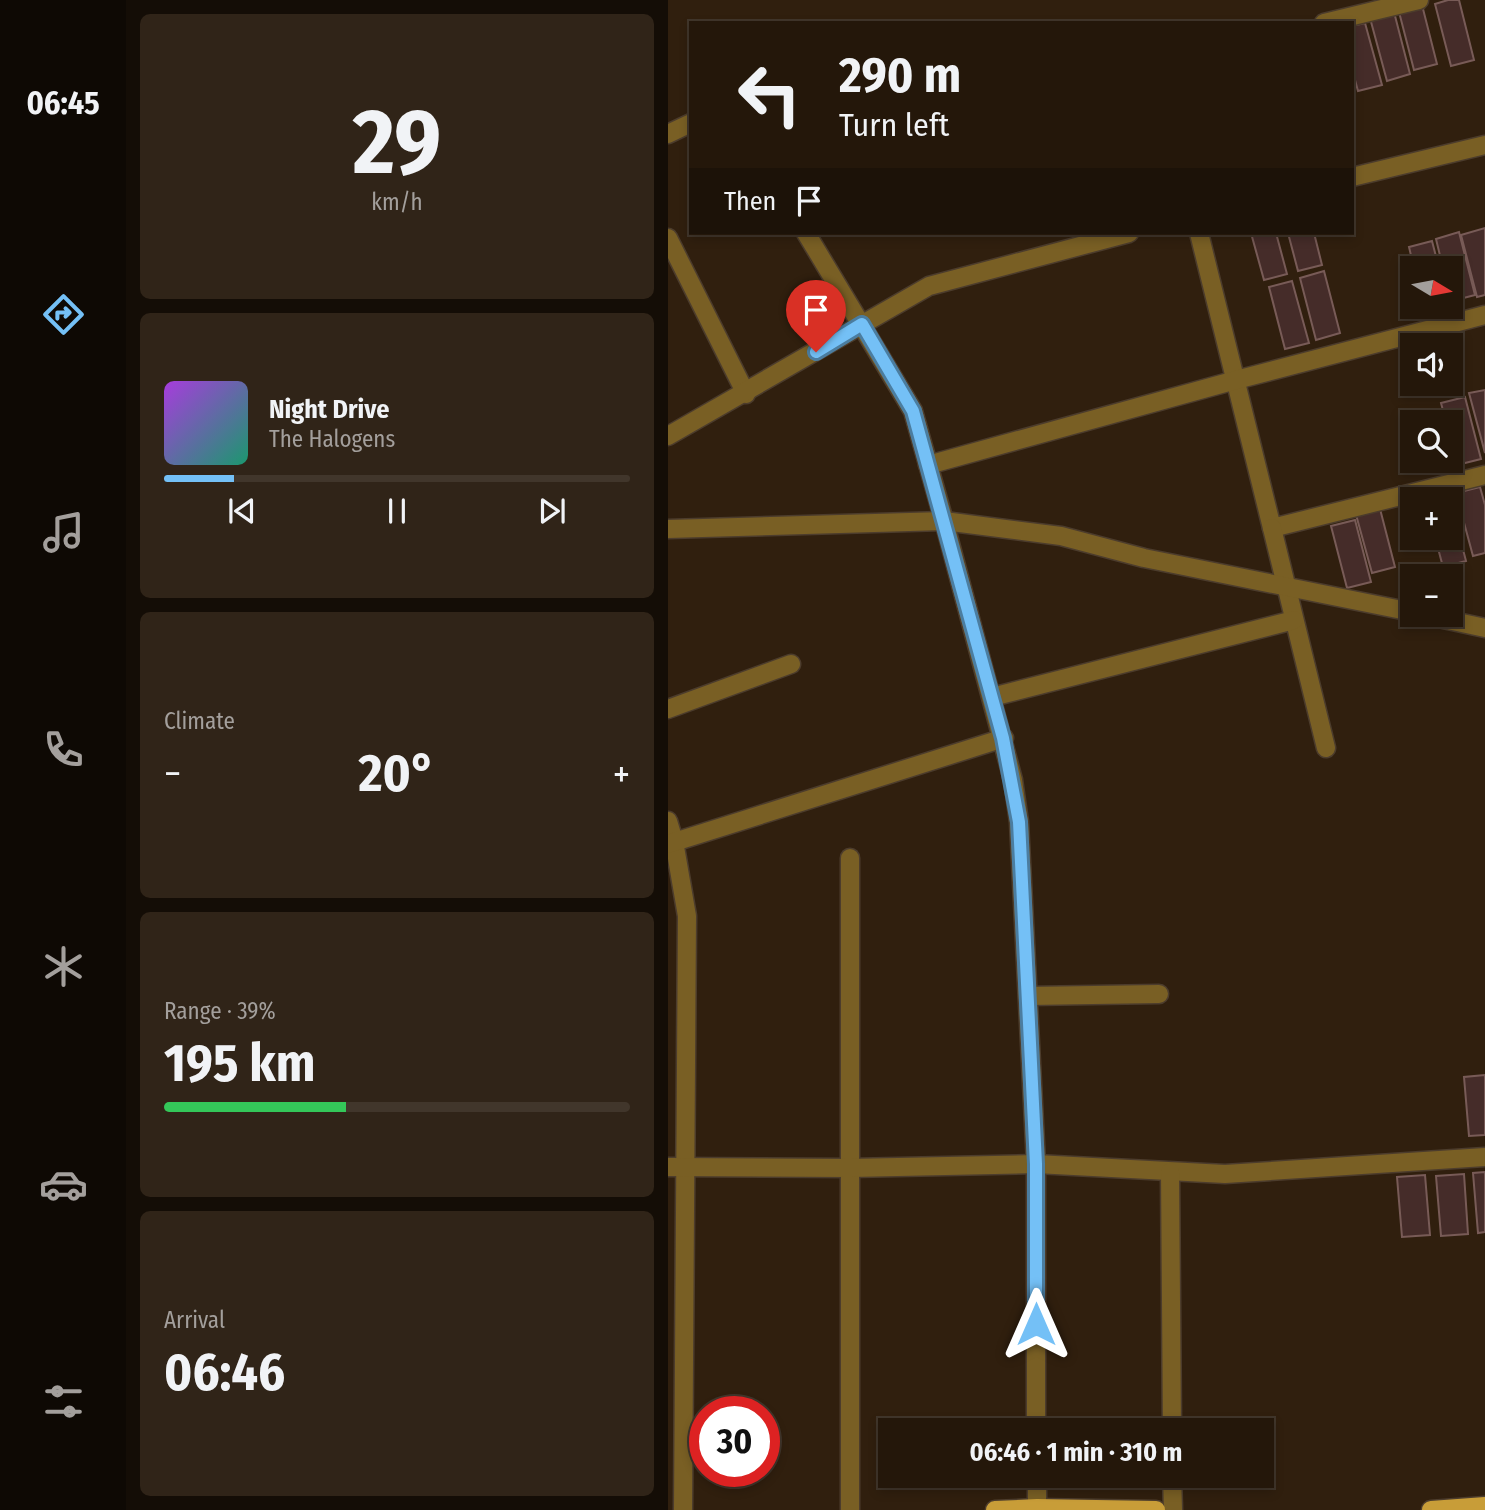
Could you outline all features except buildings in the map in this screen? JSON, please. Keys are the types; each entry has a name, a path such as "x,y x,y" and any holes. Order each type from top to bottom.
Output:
{"main road":[{"path":"1431,1510 1485,1506"},
{"path":"995,1510 1156,1510"}],"street":[{"path":"1332,21 1419,0"},
{"path":"668,134 689,123"},
{"path":"1354,177 1485,145"},
{"path":"807,235 913,411 1003,738 1019,822 1028,996 1036,1164 1037,1418"},
{"path":"668,436 746,394 929,286 1121,235"},
{"path":"1200,235 1326,748"},
{"path":"668,238 746,394"},
{"path":"928,465 1485,315"},
{"path":"1272,528 1485,475"},
{"path":"668,529 944,521 1061,536 1144,558 1400,610"},
{"path":"992,696 1294,620"},
{"path":"1463,623 1485,628"},
{"path":"668,709 790,664"},
{"path":"671,842 1003,738"},
{"path":"668,821 687,916 677,1167 676,1308 683,1510"},
{"path":"849,858 850,1510"},
{"path":"1028,996 1159,994"},
{"path":"677,1167 850,1168 1036,1164 1225,1174 1485,1157"},
{"path":"1170,1172 1172,1418"},
{"path":"1037,1488 1037,1508"},
{"path":"1172,1488 1173,1510"}],"route":[{"path":"816,352 862,324 913,411 979,646 1013,780 1019,822 1036,1164 1036,1324"}]}
